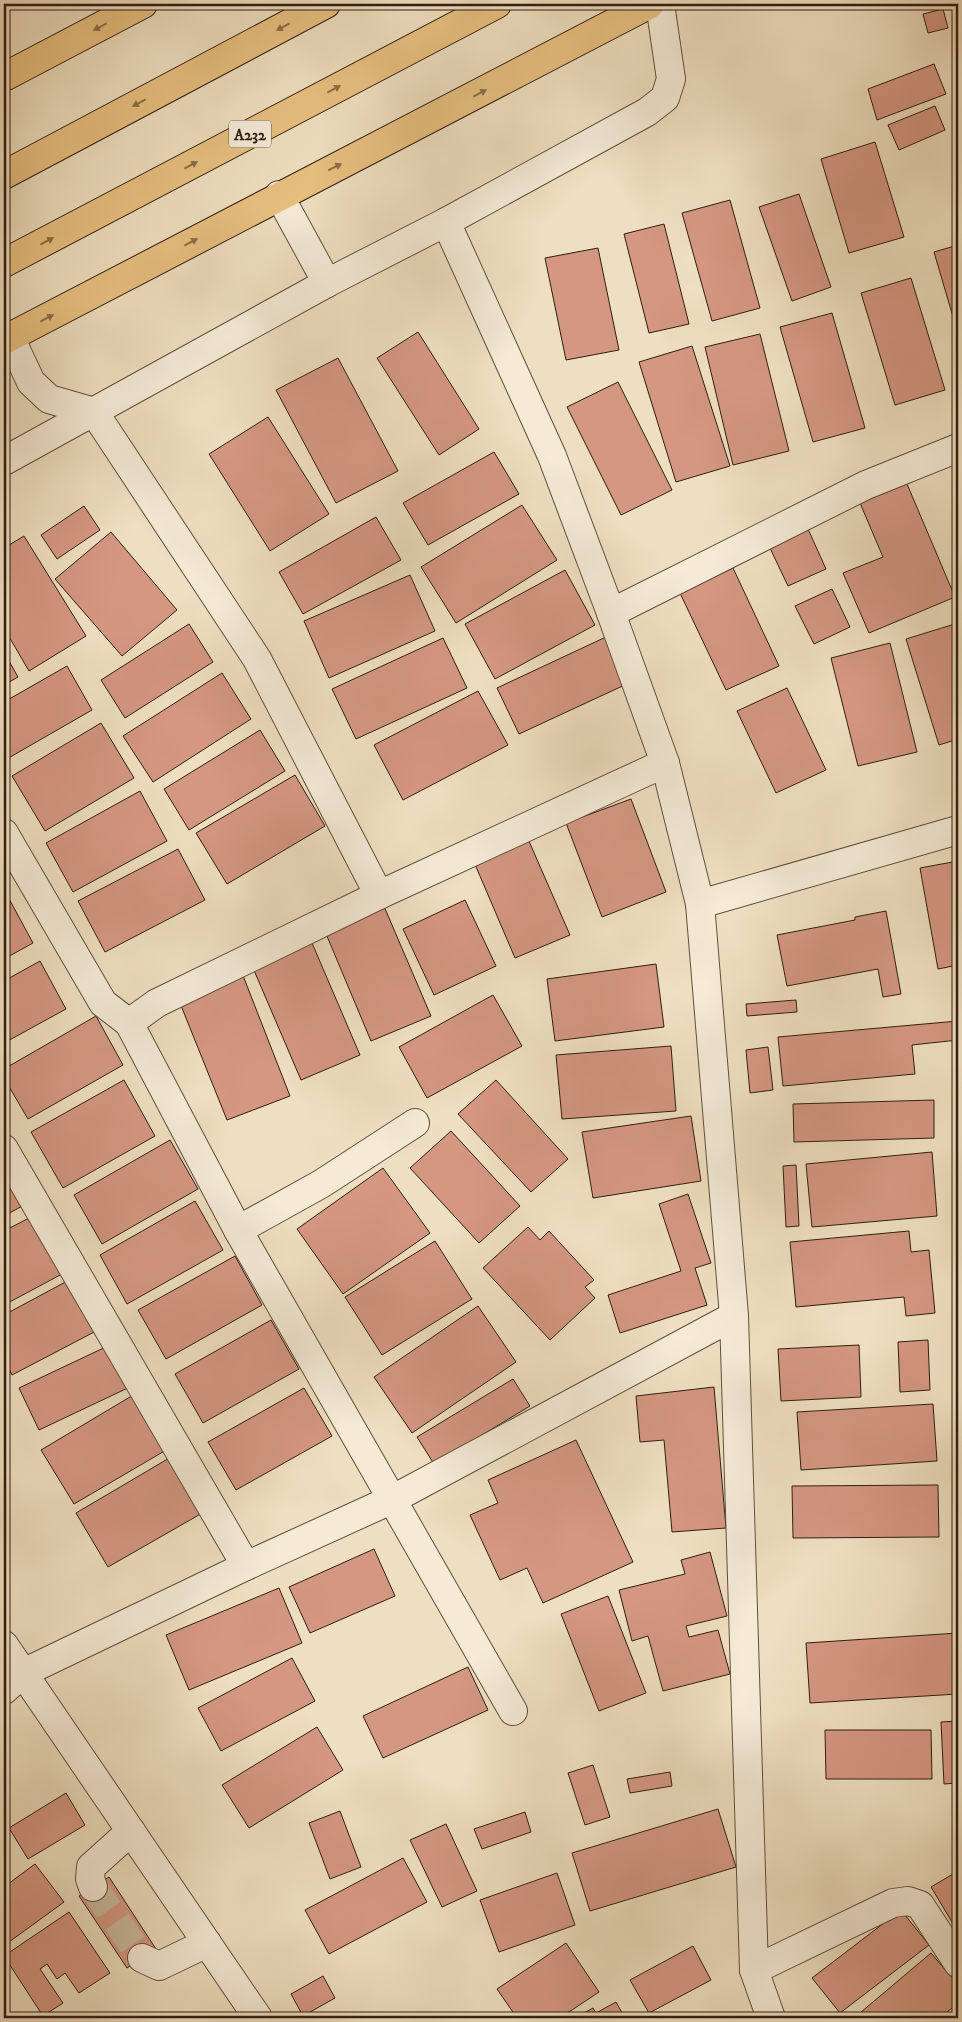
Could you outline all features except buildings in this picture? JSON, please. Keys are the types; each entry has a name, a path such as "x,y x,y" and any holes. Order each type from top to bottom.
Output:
{"main road":[{"path":"4,77 143,4"},
{"path":"4,175 326,4"},
{"name":"A232","path":"4,263 497,4"},
{"path":"7,339 279,195 406,132 650,4"}],"street":[{"path":"4,461 327,283 446,222 647,112 665,98 671,79 660,4"},
{"path":"279,195 327,283"},
{"path":"446,222 552,456 611,613 665,763 700,904 734,1316 754,1970 771,2018"},
{"path":"7,339 31,382 48,399 94,412 257,659 379,896"},
{"path":"611,613 866,485 958,448"},
{"path":"129,1023 157,1003 379,896 665,763"},
{"path":"700,904 958,830"},
{"path":"4,833 103,1003 129,1023 238,1230 394,1499 513,1711"},
{"path":"238,1230 321,1184 415,1123"},
{"path":"4,1149 246,1566"},
{"path":"14,1681 246,1566 394,1499 734,1316"},
{"path":"4,1645 14,1681 131,1831 258,2018"},
{"path":"93,1887 90,1879 91,1867 131,1831"},
{"path":"754,1970 893,1903 908,1901 920,1905 958,1963"},
{"path":"142,1958 159,1966 207,1943"}],"tunnel":[{"path":"93,1887 142,1958"}]}
